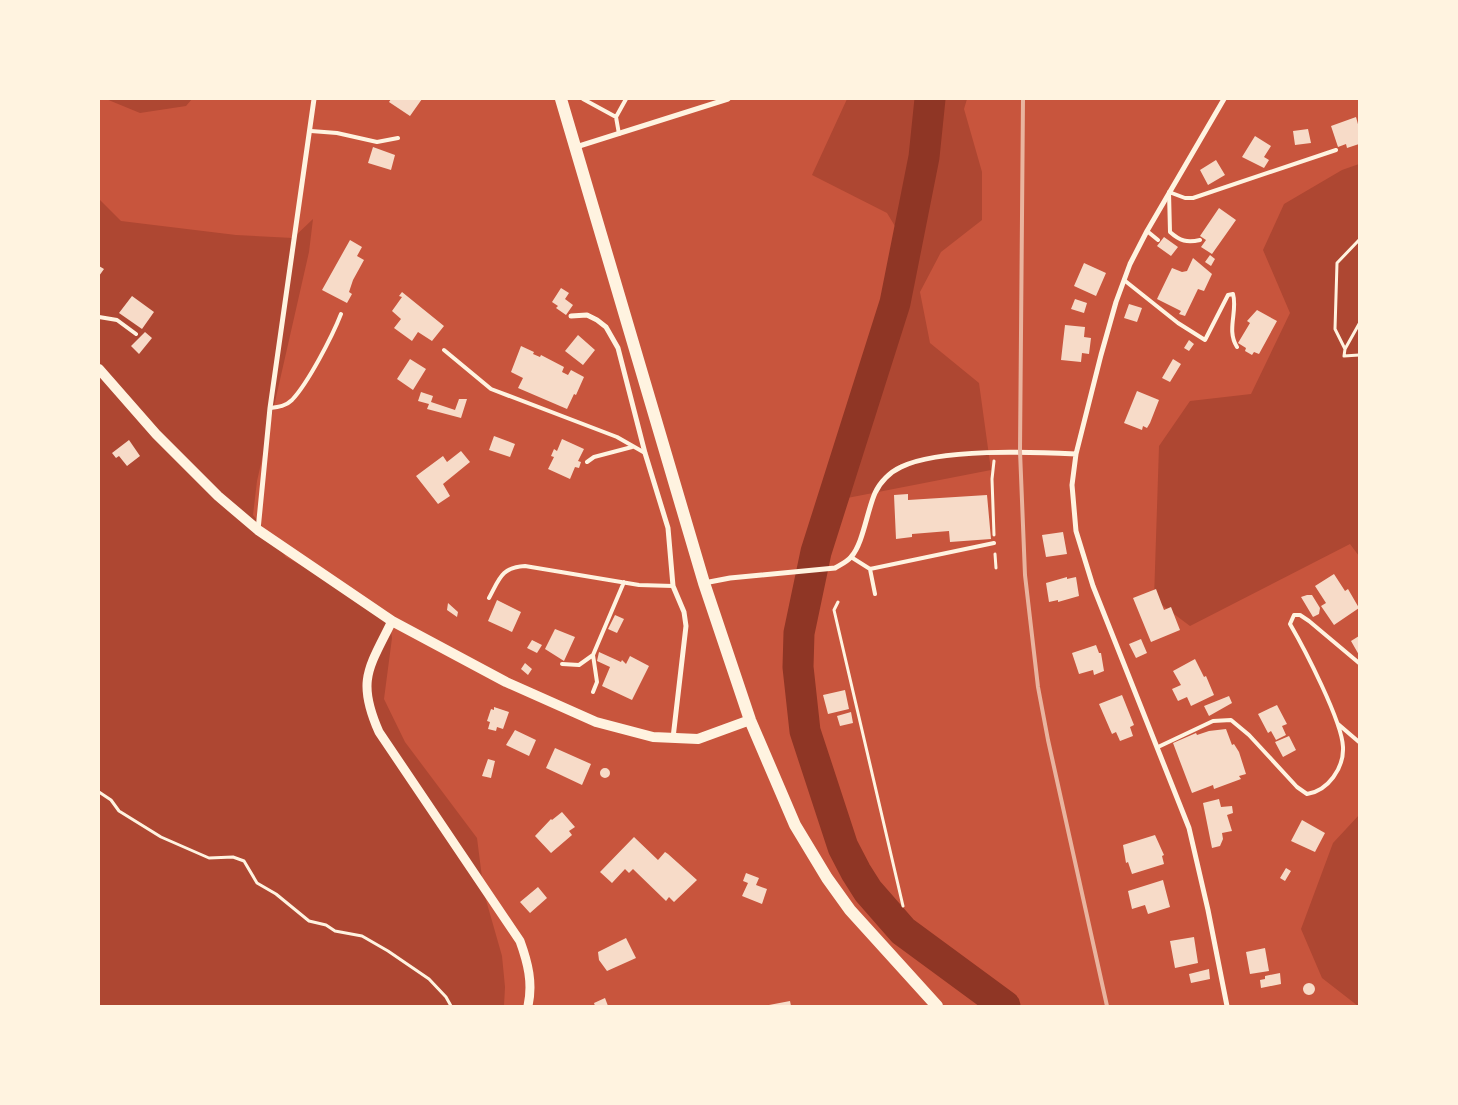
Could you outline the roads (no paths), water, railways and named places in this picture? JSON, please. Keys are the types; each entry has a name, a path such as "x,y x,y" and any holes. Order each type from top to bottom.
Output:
{"main road":[{"path":"561,99 704,583 750,720 795,825 827,878 850,910 937,1006"},
{"path":"99,370 156,434 218,496 258,530 392,621 506,682 587,718 632,732 673,739 698,739 750,720"}],"street":[{"path":"258,530 270,408 311,131 314,99"},
{"path":"575,147 728,99"},
{"path":"1224,99 1147,231 1124,280 1101,355 1076,454 1072,485 1076,531 1109,630 1158,747 1189,828 1227,1006"},
{"path":"571,316 587,315 606,327 612,336 624,367 645,453 668,528 674,586 684,612 686,626 673,739"},
{"path":"704,583 795,571 835,568 851,557 876,491 886,478 902,466 939,457 1020,451 1076,454"},
{"path":"392,621 369,671 366,687 372,716 379,732 520,941 528,964 530,984 528,1006"}],"lane":[{"path":"584,99 616,117"},
{"path":"619,134 616,117 626,99"},
{"path":"311,131 338,133 377,142 398,138"},
{"path":"1200,240 1191,242 1179,240 1170,232 1169,192 1185,198 1193,198 1336,150"},
{"path":"1147,231 1158,240"},
{"path":"1124,280 1178,324 1205,340 1228,296 1231,293 1233,294 1232,328 1233,340 1237,347"},
{"path":"270,408 280,407 292,400 332,336 341,314"},
{"path":"99,317 118,320 136,334"},
{"path":"444,350 491,389 617,437 645,453"},
{"path":"587,462 594,457 632,447"},
{"path":"870,570 994,543"},
{"path":"851,557 870,570 875,594"},
{"path":"489,598 502,574 513,566 524,566 624,582 674,586"},
{"path":"593,692 597,682 593,655 624,582"},
{"path":"1158,747 1212,721 1231,720 1249,735 1297,787 1307,794 1314,793 1328,784 1341,763 1344,747 1337,724 1290,624 1294,615 1300,615 1359,663"},
{"path":"562,664 579,665 593,655"},
{"path":"1337,724 1359,742"}],"waterway":[{"path":"930,99 924,157 895,303 816,552 799,633 798,667 805,731 843,847 856,872 868,891 903,931 1005,1006"}],"railway":[{"path":"1023,99 1020,451 1025,575 1038,687 1048,740 1107,1006"}]}
